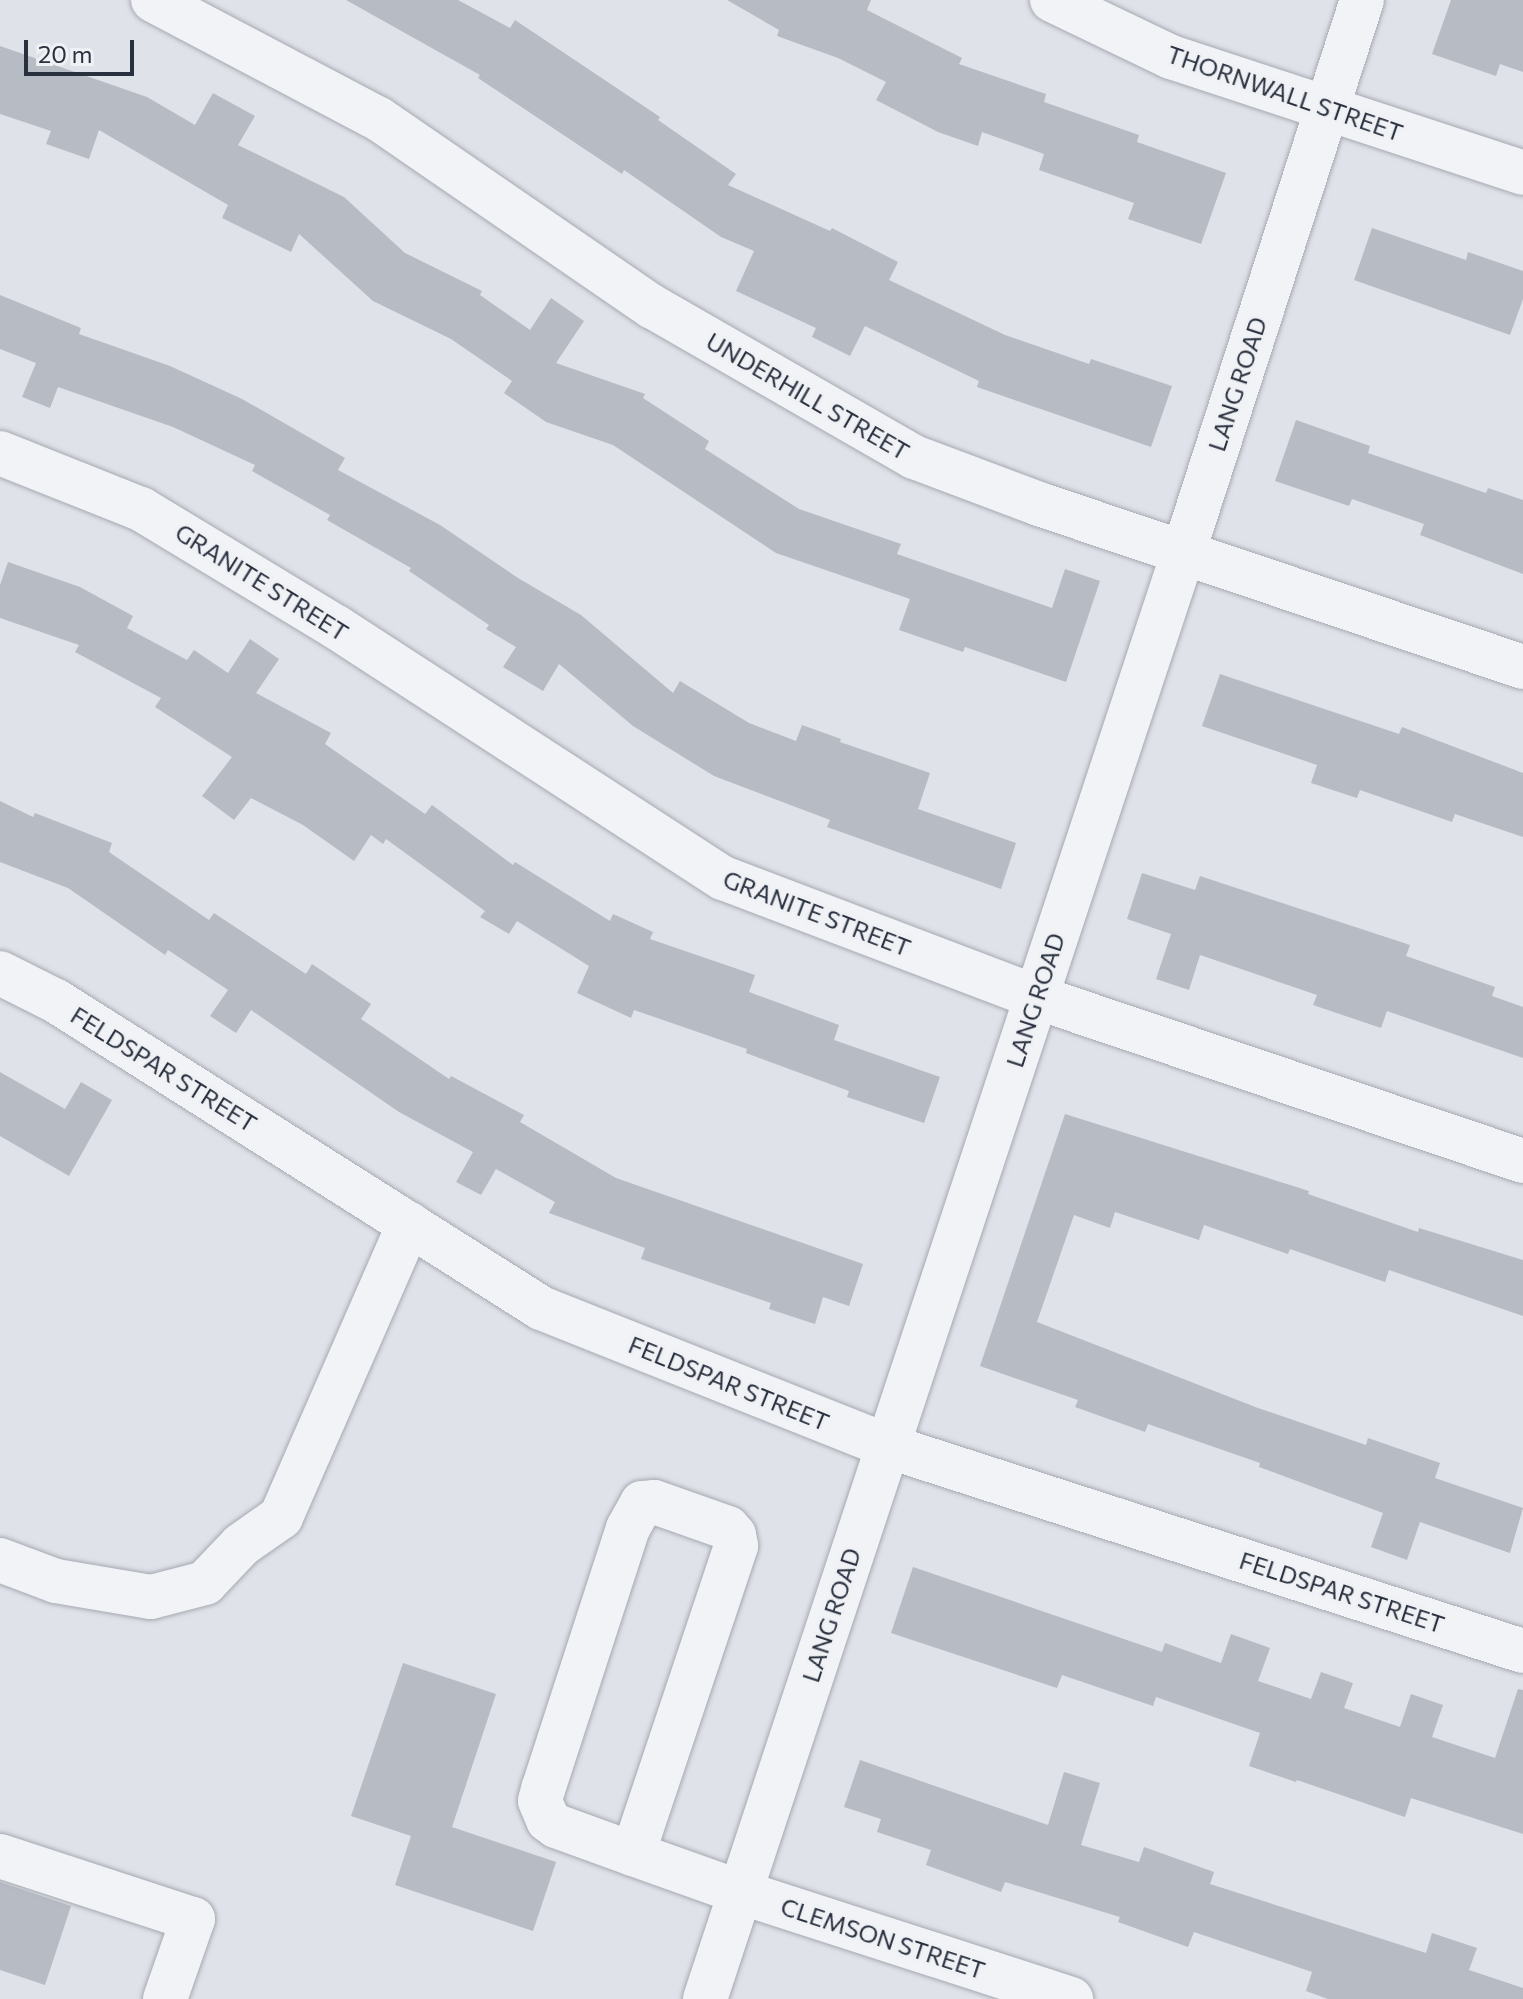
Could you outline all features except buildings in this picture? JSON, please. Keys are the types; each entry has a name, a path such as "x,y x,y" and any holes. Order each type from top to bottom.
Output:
{"street":[{"name":"UNDERHILL STREET","path":"153,0 379,119 653,307 914,457 1183,554 1523,667"},
{"name":"THORNWALL STREET","path":"1052,0 1171,57 1523,173"},
{"name":"LANG ROAD","path":"705,1999 1183,554 1324,107 1362,0"},
{"name":"GRANITE STREET","path":"0,453 141,509 336,627 723,878 1036,997 1523,1161"},
{"name":"FELDSPAR STREET","path":"0,973 56,1001 541,1308 887,1446 1523,1651"},
{"path":"0,1560 56,1581 151,1597 205,1583 241,1545 281,1517 409,1224"},
{"name":"CLEMSON STREET","path":"633,1854 736,1546 728,1528 654,1502 642,1503 631,1520 540,1801 543,1812 556,1826 633,1854 740,1892 1071,1999"},
{"path":"0,1856 193,1919 165,1999"}]}
